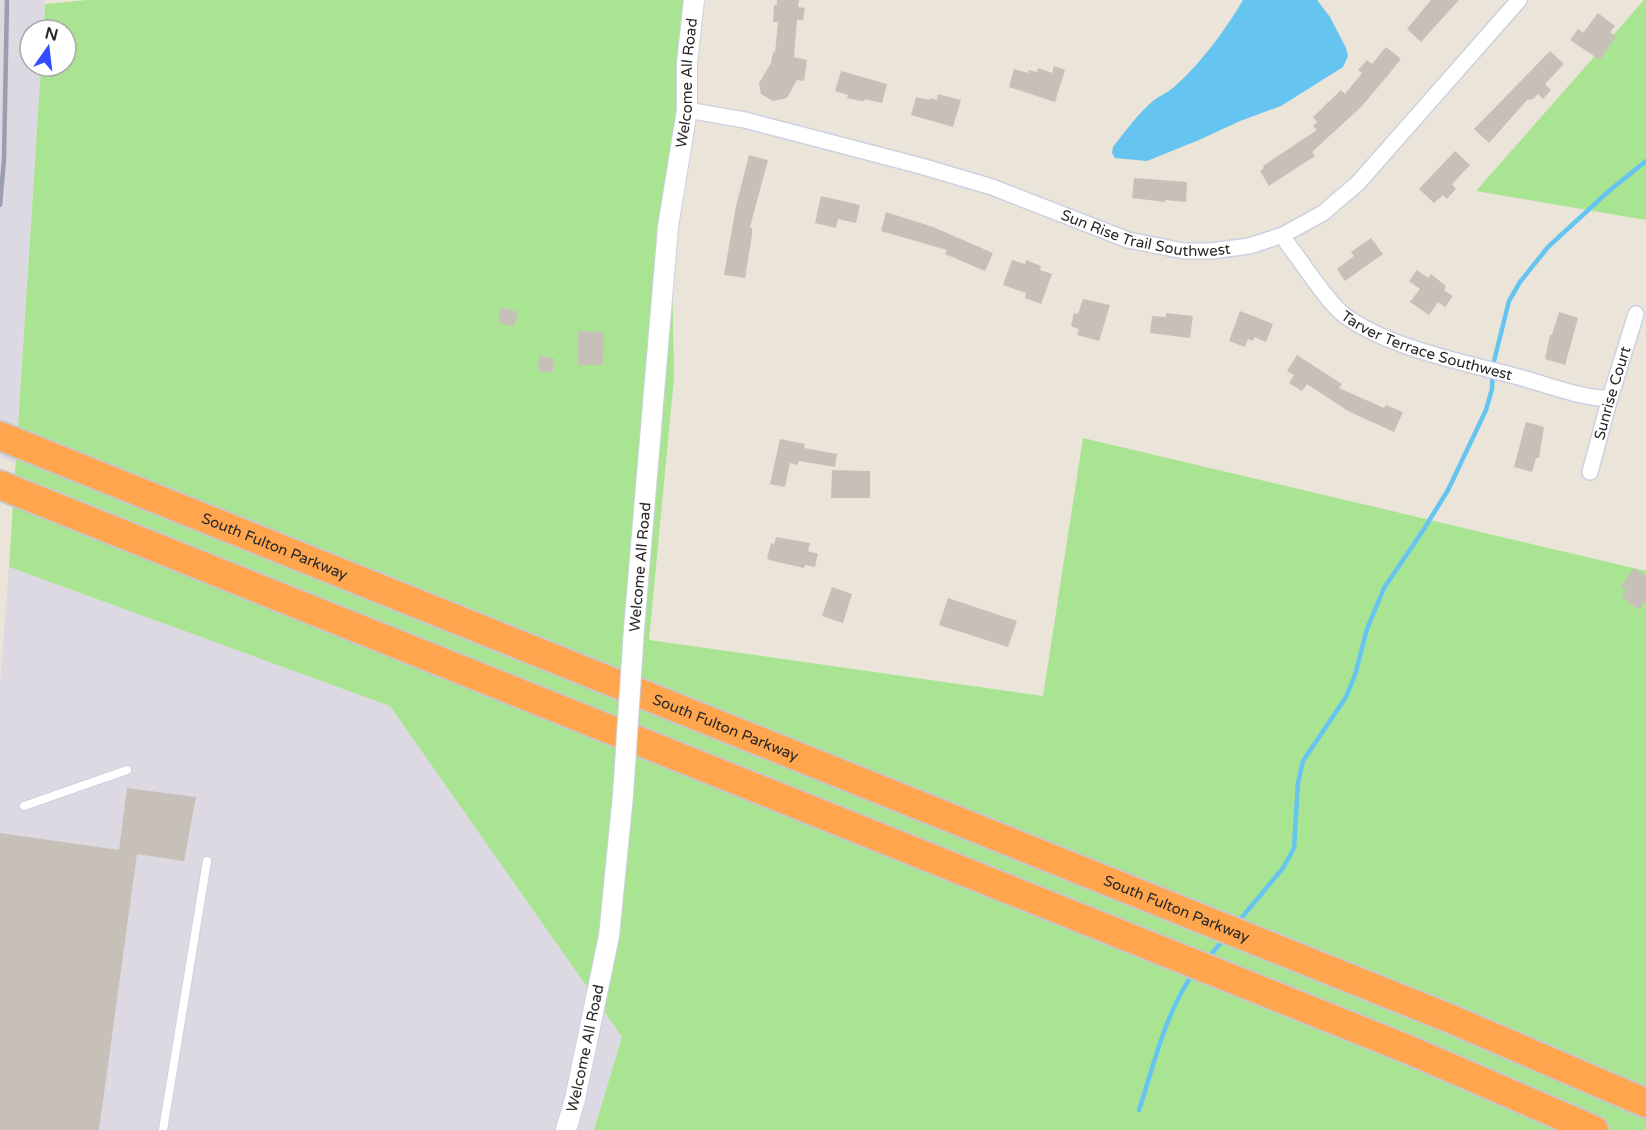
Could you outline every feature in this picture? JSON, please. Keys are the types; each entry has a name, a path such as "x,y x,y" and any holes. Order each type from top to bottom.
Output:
{"highway":[{"name":"South Fulton Parkway","path":"0,436 1451,1018"},
{"path":"11,489 1407,1049 1594,1130"},
{"path":"1451,1018 1646,1087"},
{"path":"1451,1018 1646,1103"},
{"path":"1407,1049 1558,1130"}],"street":[{"name":"Welcome All Road","path":"566,1130 575,1099 609,936 668,227 687,110 687,63 694,0"},
{"name":"Sun Rise Trail Southwest","path":"687,110 745,120 921,165 992,187 1128,240 1184,251 1211,250 1263,243 1323,213 1358,183 1519,0"},
{"name":"Tarver Terrace Southwest","path":"1283,235 1343,314 1374,332 1410,347 1562,389 1602,399 1610,398"},
{"name":"Sunrise Court","path":"1590,472 1636,314"}],"lane":[{"path":"24,806 127,770"},
{"path":"163,1130 207,861"}],"shaded area":[{"path":"0,0 45,0 44,18 18,18 18,78 40,78 15,463 0,457"},
{"path":"9,567 390,706 622,1037 594,1130 0,1130 0,684"}],"green space":[{"path":"88,0 692,0 672,266 674,378 649,640 1043,696 1083,438 1646,571 1646,1130 594,1130 622,1037 390,706 9,567 40,78 78,78 78,18 44,18 45,4"},
{"path":"1646,0 1646,220 1476,191"}],"water":[{"path":"1243,0 1317,0 1330,17 1346,48 1348,56 1343,67 1281,106 1147,161 1115,158 1112,153 1113,147 1127,128 1142,111 1173,88 1202,58 1229,23"}],"building":[{"path":"777,0 799,0 798,7 805,8 803,20 797,20 794,57 807,60 804,81 797,80 787,98 773,101 761,94 759,83 771,63 773,52 775,53 778,22 773,22 774,5 777,5"},
{"path":"1431,0 1459,0 1421,42 1407,29"},
{"path":"1598,13 1615,26 1610,32 1616,36 1600,60 1570,40 1578,29 1583,33"},
{"path":"1386,47 1401,59 1389,74 1362,106 1312,152 1315,156 1269,186 1260,171 1264,168 1263,166 1317,130 1313,126 1317,122 1313,117 1341,90 1345,94 1362,73 1358,70 1367,60 1372,64"},
{"path":"1550,51 1564,64 1545,84 1551,90 1543,99 1538,94 1533,99 1527,100 1489,143 1474,129"},
{"path":"1054,66 1065,70 1055,102 1009,87 1014,69 1028,73 1029,70 1037,72 1038,68 1052,73"},
{"path":"841,71 887,84 882,103 847,98 848,95 835,91"},
{"path":"938,94 961,100 953,127 911,115 916,97 937,100"},
{"path":"1455,151 1470,165 1452,184 1456,189 1447,199 1443,195 1434,203 1419,189"},
{"path":"749,155 768,160 750,227 752,235 745,278 724,275 736,206"},
{"path":"1134,178 1187,182 1186,202 1132,198"},
{"path":"821,196 860,205 856,223 838,219 836,228 815,223"},
{"path":"886,212 933,227 993,253 985,271 945,254 947,250 881,231"},
{"path":"1371,238 1383,254 1345,281 1337,269 1354,256 1351,252"},
{"path":"1012,260 1025,264 1026,260 1041,266 1040,270 1052,274 1041,304 1025,298 1026,293 1003,285"},
{"path":"1417,270 1428,278 1431,274 1446,286 1444,290 1453,296 1445,307 1438,302 1429,315 1410,302 1420,289 1409,281"},
{"path":"1083,299 1110,305 1099,341 1077,335 1079,329 1071,326 1074,313 1078,314"},
{"path":"501,307 518,312 514,327 498,322"},
{"path":"1240,311 1273,324 1266,342 1254,337 1253,341 1248,339 1245,347 1229,341"},
{"path":"1559,312 1578,318 1565,365 1545,359 1550,335 1552,335"},
{"path":"1166,313 1193,316 1190,338 1150,333 1152,316 1166,317"},
{"path":"578,331 604,332 603,365 578,365"},
{"path":"1297,355 1342,384 1339,388 1384,408 1386,405 1403,412 1394,432 1348,411 1307,384 1302,391 1289,383 1294,375 1287,371"},
{"path":"539,356 554,358 553,372 538,371"},
{"path":"1526,422 1544,427 1539,458 1536,458 1532,472 1514,467"},
{"path":"780,439 805,444 804,448 837,454 835,467 799,461 798,465 790,463 785,487 770,484"},
{"path":"832,470 870,471 870,498 831,498"},
{"path":"776,537 810,543 808,551 818,554 815,567 805,565 804,568 769,560 767,558 771,543 774,544"},
{"path":"1634,568 1646,576 1646,600 1639,610 1622,598 1626,591 1621,587"},
{"path":"832,587 852,594 843,623 822,616"},
{"path":"948,598 1017,621 1008,647 939,625"},
{"path":"127,788 196,797 184,861 137,854 99,1130 0,1130 0,833 119,850"}],"waterway":[{"path":"1238,922 1283,868 1294,848 1298,783 1303,761 1346,697 1355,675 1367,629 1384,588 1448,490 1486,410 1492,389 1493,365 1509,301 1520,282 1548,247 1610,190 1646,161"},
{"path":"1207,959 1225,938"},
{"path":"1139,1110 1168,1022 1183,989 1193,974"}],"railway":[{"path":"0,205 4,159 7,0"}]}
